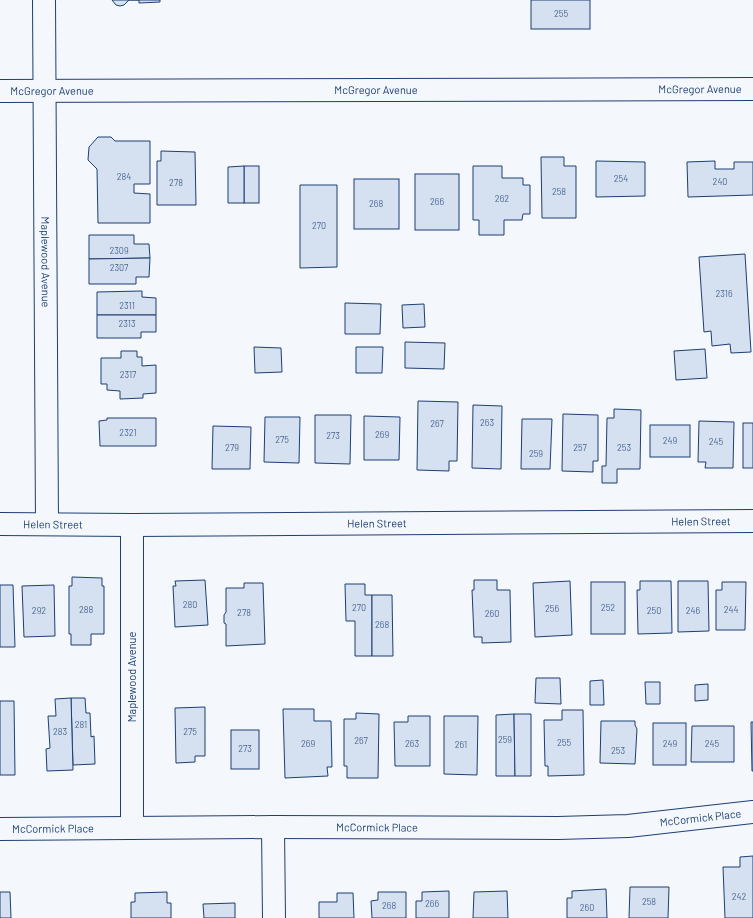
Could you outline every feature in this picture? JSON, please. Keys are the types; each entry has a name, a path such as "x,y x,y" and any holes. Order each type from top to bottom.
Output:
{"street":[{"name":"Maplewood Avenue","path":"44,0 47,524"},
{"name":"McGregor Avenue","path":"0,91 753,89"},
{"name":"Helen Street","path":"0,524 132,525 753,521"},
{"name":"Maplewood Avenue","path":"132,525 132,828"},
{"name":"McCormick Place","path":"0,829 273,827 558,828 621,826 753,812"},
{"path":"273,827 274,918"}],"building":[{"path":"112,0 129,0 124,5 120,6 116,5"},
{"path":"139,0 160,0 160,2 139,3"},
{"path":"531,0 590,0 590,29 531,29"},
{"path":"98,137 111,137 115,141 150,141 150,184 134,184 134,193 150,194 150,223 98,223 97,169 88,160 89,147"},
{"path":"161,151 195,152 196,205 157,205 157,161 161,161"},
{"path":"541,157 564,157 564,166 576,166 576,218 542,218"},
{"path":"596,161 645,162 645,196 596,197"},
{"path":"715,161 715,169 734,169 734,162 753,162 753,195 688,197 687,162"},
{"path":"244,166 259,166 259,203 244,203"},
{"path":"244,166 244,203 228,203 228,167"},
{"path":"473,166 502,166 502,178 523,178 523,185 530,185 530,214 523,214 522,220 504,220 504,235 479,235 479,220 473,220"},
{"path":"415,174 459,174 459,230 415,230"},
{"path":"354,179 399,179 399,229 354,229"},
{"path":"300,185 337,185 337,267 300,268"},
{"path":"89,235 134,235 134,244 149,244 150,258 89,259"},
{"path":"745,254 751,352 731,353 730,344 712,346 711,331 704,332 699,257"},
{"path":"150,258 149,277 136,277 136,284 89,284 89,259"},
{"path":"142,291 142,297 156,298 156,315 97,315 97,292"},
{"path":"345,303 381,304 380,334 345,334"},
{"path":"424,304 425,327 403,328 402,305"},
{"path":"97,315 156,315 156,332 141,332 141,338 97,338"},
{"path":"405,342 445,343 444,369 405,368"},
{"path":"254,347 281,348 282,372 255,373"},
{"path":"356,347 383,347 382,373 356,373"},
{"path":"705,349 707,378 676,380 674,351"},
{"path":"121,351 137,351 137,357 142,357 142,366 156,365 156,393 143,394 143,398 120,399 120,391 107,390 107,384 101,384 101,358 121,358"},
{"path":"418,401 458,402 457,461 449,461 449,471 417,470"},
{"path":"473,405 502,406 501,469 472,468"},
{"path":"614,409 641,410 640,469 617,469 617,483 602,483 602,466 606,466 607,418 614,418"},
{"path":"563,414 598,415 598,461 593,461 593,472 562,471"},
{"path":"315,415 351,415 350,464 315,463"},
{"path":"364,416 400,417 399,460 364,460"},
{"path":"265,417 300,417 299,463 264,462"},
{"path":"107,418 156,418 156,446 100,446 99,421 107,420"},
{"path":"522,419 552,419 550,469 521,469"},
{"path":"699,421 734,422 733,468 705,468 706,462 698,462"},
{"path":"743,423 753,423 753,468 743,468"},
{"path":"650,425 690,425 690,457 650,457"},
{"path":"213,426 251,427 250,469 212,469"},
{"path":"72,577 102,578 102,586 104,586 104,634 91,634 91,645 71,645 71,634 69,634 69,586 72,586"},
{"path":"205,580 208,625 175,627 173,586 176,586 175,581"},
{"path":"474,580 497,580 497,590 510,590 511,642 482,643 482,637 474,637 472,590 474,590"},
{"path":"570,581 572,635 535,637 533,583"},
{"path":"640,581 671,581 672,633 638,634 637,590 640,590"},
{"path":"678,581 708,581 709,631 678,632"},
{"path":"591,582 625,582 625,634 591,634"},
{"path":"722,582 746,582 745,630 716,630 716,590 722,590"},
{"path":"244,583 263,583 265,644 226,646 226,624 224,623 224,615 226,612 226,588 244,588"},
{"path":"345,584 365,584 365,595 372,595 372,656 355,656 355,621 346,621"},
{"path":"0,585 13,585 15,647 0,647"},
{"path":"54,585 55,636 24,637 22,586"},
{"path":"372,595 392,595 393,656 372,656"},
{"path":"536,678 560,678 561,704 535,703"},
{"path":"603,680 604,705 590,705 590,681"},
{"path":"645,682 660,682 660,704 646,704"},
{"path":"708,684 708,700 695,701 695,685"},
{"path":"71,698 85,698 86,713 90,713 91,737 94,736 95,764 73,765"},
{"path":"71,698 73,770 47,771 46,749 50,748 48,716 56,716 55,699"},
{"path":"0,701 14,701 15,775 0,775"},
{"path":"205,707 205,756 195,756 195,762 176,763 175,708"},
{"path":"283,709 314,709 314,721 331,721 332,767 327,767 328,776 285,778"},
{"path":"562,710 583,710 584,775 548,776 548,766 545,766 544,720 562,720"},
{"path":"356,713 379,714 378,778 347,778 347,766 344,766 344,719 356,719"},
{"path":"514,714 515,776 496,776 496,715"},
{"path":"514,714 531,714 531,776 515,776"},
{"path":"408,716 430,716 430,766 395,766 394,722 408,722"},
{"path":"444,716 478,716 477,775 444,774"},
{"path":"601,721 635,721 637,729 635,764 600,763"},
{"path":"751,722 753,722 753,771 752,771"},
{"path":"653,723 686,723 686,765 653,765"},
{"path":"692,726 734,726 734,762 691,762"},
{"path":"231,730 259,730 259,769 231,769"},
{"path":"753,856 753,918 725,918 723,867 740,867 740,857"},
{"path":"630,887 669,887 668,918 629,918"},
{"path":"606,889 607,918 567,918 567,898 572,898 572,891"},
{"path":"449,891 449,918 416,918 416,901 422,901 422,892"},
{"path":"507,891 508,918 473,918 474,892"},
{"path":"0,892 10,892 11,918 0,918"},
{"path":"167,892 167,903 171,903 171,918 131,918 131,902 135,902 135,893"},
{"path":"378,892 406,892 406,918 372,918 371,901 378,900"},
{"path":"337,893 353,893 354,918 319,918 319,902 337,902"},
{"path":"235,903 235,918 204,918 203,904"}]}
